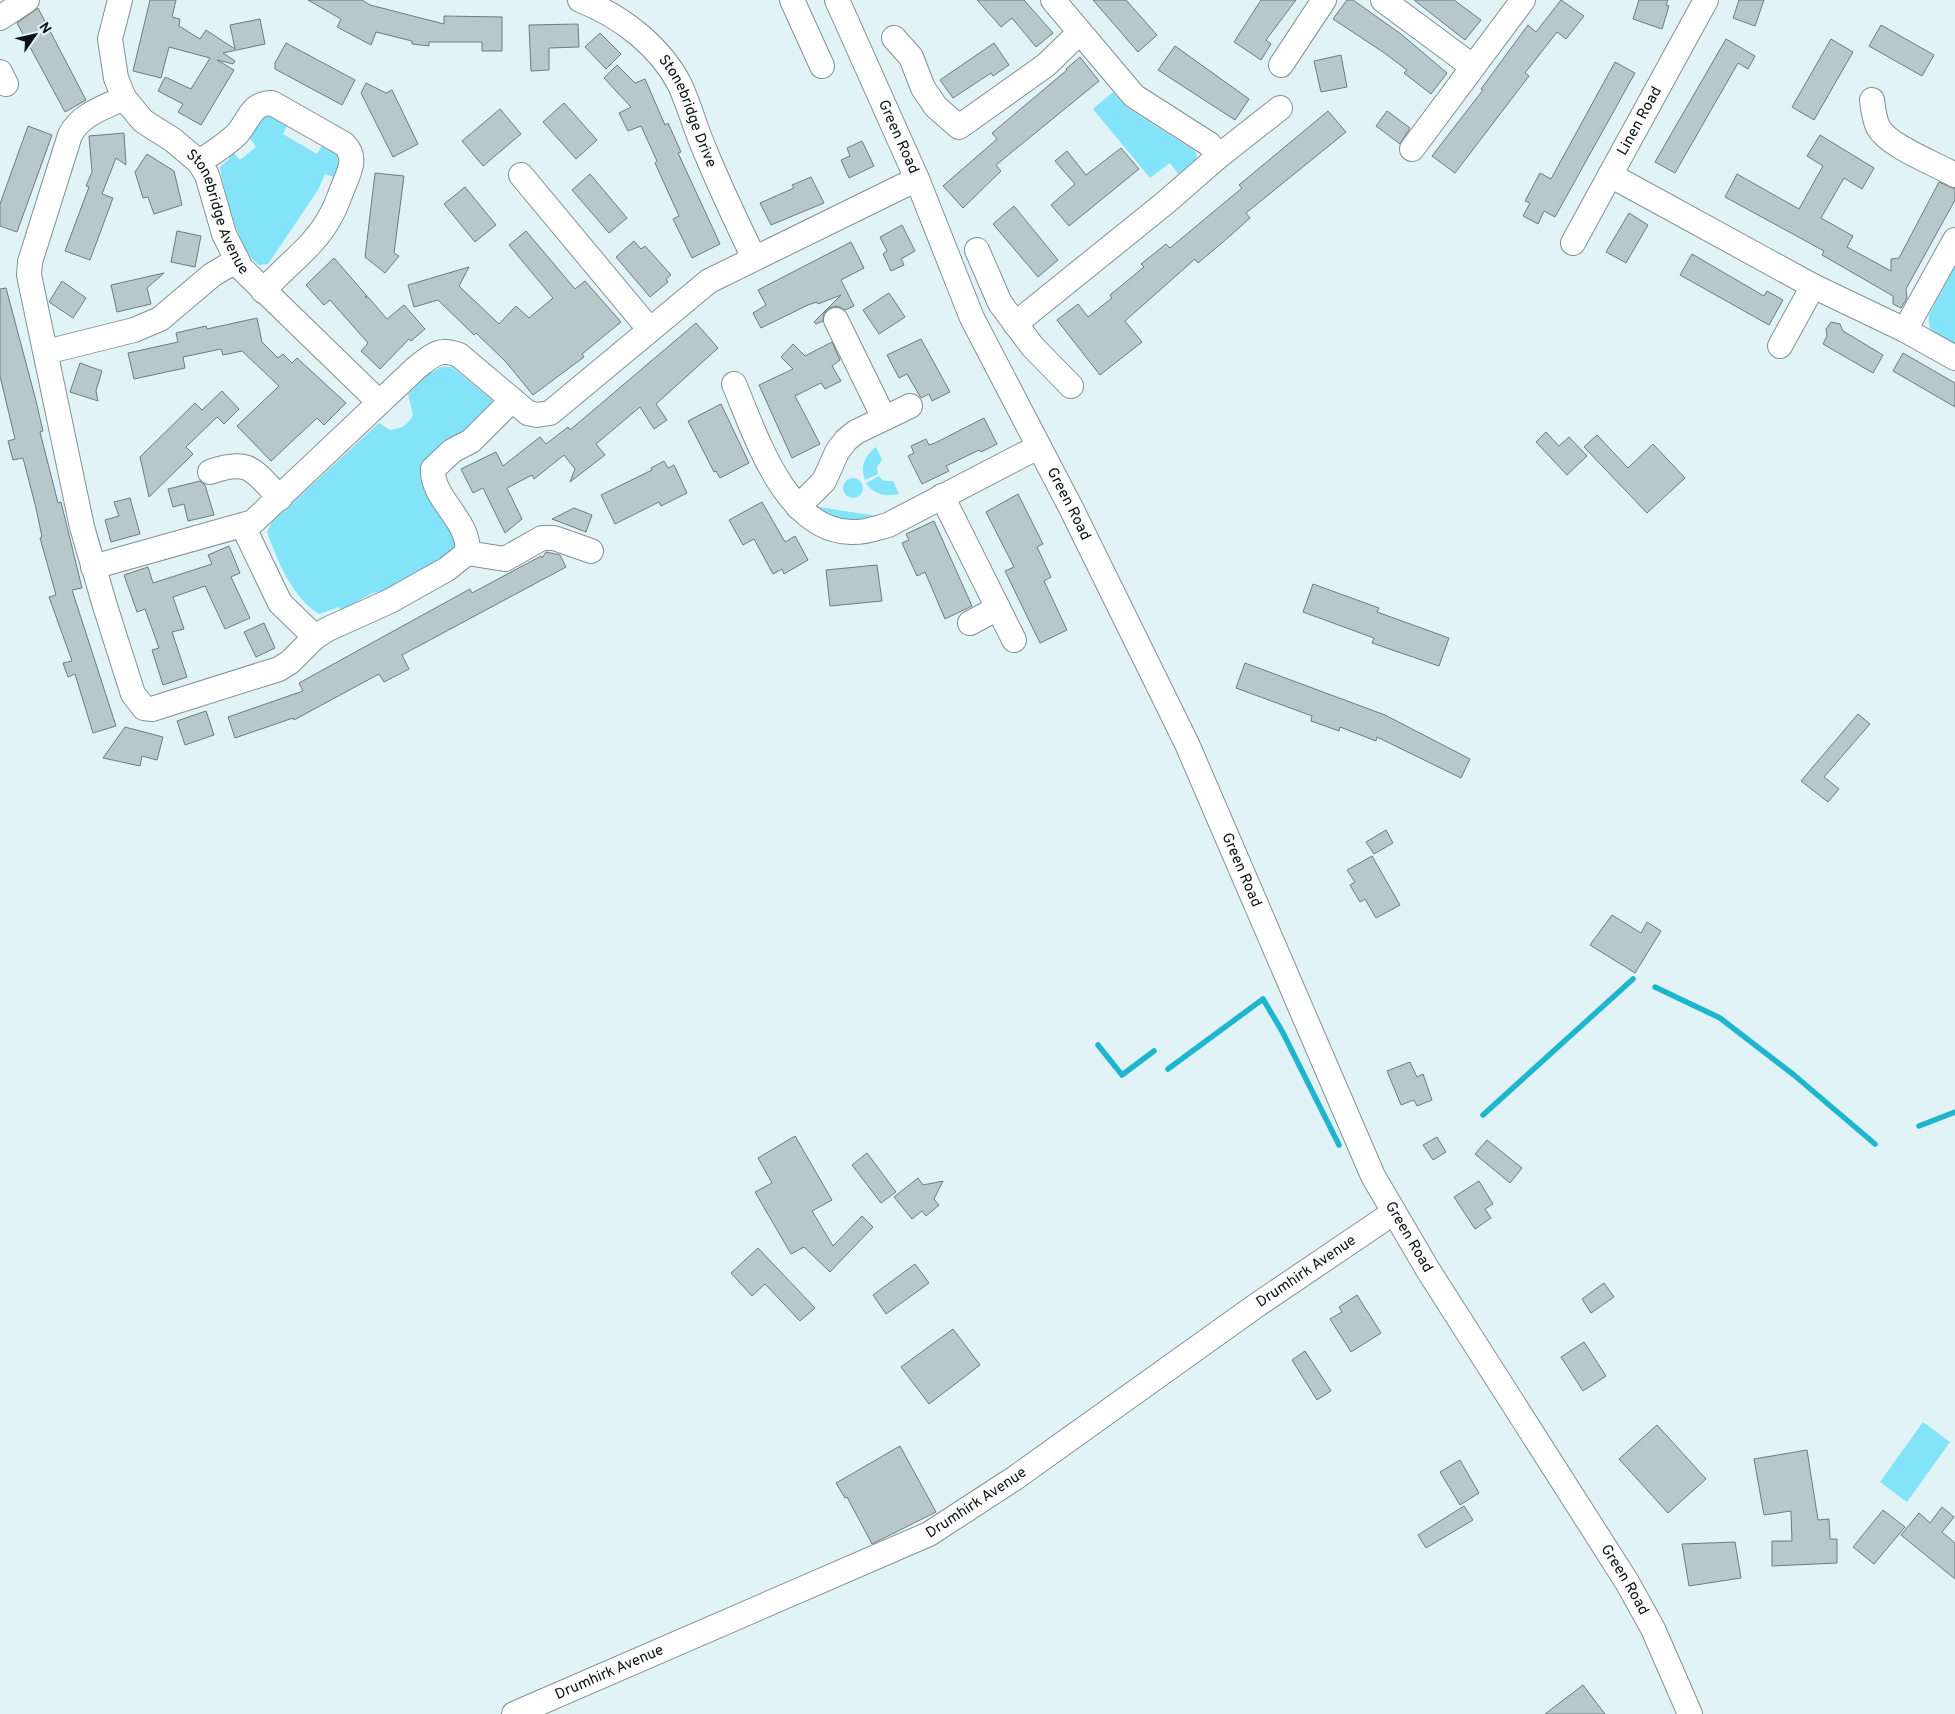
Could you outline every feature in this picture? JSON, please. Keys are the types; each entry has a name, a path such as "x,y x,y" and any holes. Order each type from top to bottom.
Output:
{"street":[{"path":"0,18 27,0"},
{"name":"Stonebridge Drive","path":"580,0 614,17 630,28 650,44 668,65 680,86 720,188 754,258"},
{"path":"792,0 822,66"},
{"name":"Green Road","path":"837,0 917,180 972,318 1187,744 1358,1146 1392,1213 1627,1582 1653,1629 1690,1714"},
{"path":"1053,0 1134,96 1209,144 1219,156"},
{"path":"1281,65 1324,0"},
{"path":"1383,0 1472,66"},
{"path":"1412,149 1523,0"},
{"name":"Linen Road","path":"1573,243 1706,0"},
{"name":"Stonebridge Avenue","path":"113,2 110,38 116,78 124,98 132,111 143,121 173,140 198,162 207,175 224,234 237,260 263,291 379,402"},
{"path":"894,38 910,56 923,88 936,107 959,126 1046,65 1079,33"},
{"path":"124,98 86,116 76,124 70,136 30,262 29,275 82,527 134,694 144,708 152,708 279,670 290,662 315,637 340,622 390,601 447,569 468,553 505,559 542,538 554,538 591,551"},
{"path":"1872,100 1873,115 1879,129 1890,140 1955,174"},
{"path":"198,162 236,134 252,110 262,103 272,103 344,144 349,149 352,158 350,170 330,218 319,233 263,291"},
{"path":"1015,324 1280,108"},
{"path":"521,175 650,330"},
{"path":"1610,175 1813,286 1905,330 1955,358"},
{"path":"93,567 253,522 416,368 437,353 446,350 458,355 528,413 537,415 550,413 708,281 917,180"},
{"path":"1905,330 1955,240"},
{"path":"977,250 1000,303 1032,346 1071,386"},
{"path":"46,352 134,330 160,319 176,303 212,275 237,260"},
{"path":"1780,346 1813,286"},
{"path":"836,320 884,418"},
{"path":"734,384 774,476 798,507 830,528 850,532 868,531 888,524 1038,447"},
{"path":"468,553 467,539 439,490 433,476 434,469 452,451 476,436 512,400"},
{"path":"798,507 824,481 837,452 846,440 856,432 910,406"},
{"path":"210,472 226,466 241,465 252,469 280,498"},
{"path":"942,496 1014,640"},
{"path":"243,526 280,603 315,637"},
{"path":"970,623 998,608"},
{"name":"Drumhirk Avenue","path":"514,1714 929,1534 1015,1478 1257,1305 1392,1213"}],"shaded area":[{"path":"1113,92 1126,107 1195,151 1196,160 1178,174 1170,163 1150,178 1093,109"},
{"path":"276,115 289,122 283,134 317,154 324,142 338,158 338,171 337,178 325,174 318,190 268,264 259,265 245,248 239,235 220,167 229,159 231,149 240,160 256,147 248,136 262,116"},
{"path":"1955,266 1955,348 1940,339 1932,331 1929,315"},
{"path":"441,367 452,367 492,400 492,410 476,427 463,436 436,449 426,463 458,541 453,552 385,591 372,593 341,611 339,607 319,614 301,598 287,578 267,532 272,522 379,423 390,430 401,427 409,422 413,415 408,394 426,376"},
{"path":"876,447 882,460 877,467 878,474 865,480 864,462"},
{"path":"879,476 884,481 893,481 899,494 881,494 869,487 866,483"},
{"path":"853,478 860,481 863,488 860,495 853,498 846,495 843,488 846,481"},
{"path":"819,507 883,517 861,522 844,520 822,513"},
{"path":"1923,1422 1950,1442 1907,1502 1880,1482"}],"building":[{"path":"150,0 176,0 172,17 180,19 179,26 200,39 206,30 235,49 230,25 260,19 265,44 223,53 235,61 233,64 217,60 234,70 201,125 178,112 183,104 158,91 165,77 191,89 210,58 169,47 161,78 133,71"},
{"path":"308,0 362,0 370,5 444,24 444,16 502,17 502,51 482,51 482,42 429,42 429,46 412,44 412,41 376,32 371,45 337,27 341,19"},
{"path":"977,0 1024,0 1053,33 1036,47 1012,18 1001,27"},
{"path":"1093,0 1126,0 1157,35 1138,52"},
{"path":"1261,0 1296,0 1266,40 1271,44 1261,60 1234,42"},
{"path":"1347,0 1353,0 1401,34 1447,73 1431,94 1404,73 1407,70 1333,19"},
{"path":"1414,0 1454,0 1481,20 1465,40"},
{"path":"1561,0 1584,16 1566,39 1557,32 1525,73 1529,76 1455,173 1432,156 1483,90 1481,89 1528,25 1536,32"},
{"path":"1639,0 1668,0 1666,5 1669,6 1662,29 1633,19"},
{"path":"1739,0 1764,0 1755,26 1733,18"},
{"path":"38,8 86,100 65,112 17,23"},
{"path":"578,24 579,47 549,48 549,70 531,71 529,25"},
{"path":"1881,25 1934,55 1922,76 1869,46"},
{"path":"600,33 621,54 606,69 585,47"},
{"path":"1726,39 1755,56 1748,69 1738,63 1675,173 1655,162"},
{"path":"1831,39 1853,52 1814,120 1792,107"},
{"path":"286,43 355,80 342,105 275,69 275,63"},
{"path":"994,43 1009,65 993,76 991,73 953,98 940,80"},
{"path":"1175,46 1249,99 1235,120 1158,70"},
{"path":"1341,55 1347,87 1321,92 1314,61"},
{"path":"1080,57 1099,81 996,165 1001,171 963,208 943,186 997,139 992,133"},
{"path":"1615,62 1635,73 1555,217 1544,211 1538,224 1523,216 1530,203 1525,201 1540,173 1551,179"},
{"path":"617,65 635,83 645,79 665,125 668,123 681,152 678,153 720,244 692,258 673,219 679,216 641,126 628,131 619,113 631,107 604,78"},
{"path":"366,83 386,93 392,90 418,144 393,157 361,93"},
{"path":"564,103 597,140 576,159 543,122"},
{"path":"500,109 521,134 483,166 462,141"},
{"path":"1328,111 1346,132 1246,213 1250,218 1222,243 1198,263 1195,259 1125,321 1142,342 1100,375 1057,320 1078,304 1088,317 1112,298 1110,295 1144,267 1141,264 1166,244 1170,248 1242,188 1239,185"},
{"path":"1387,111 1410,128 1400,144 1376,126"},
{"path":"28,126 52,135 17,232 0,226 0,204"},
{"path":"124,133 126,165 116,158 102,194 113,198 90,260 65,251 89,187 86,186 92,172 89,136"},
{"path":"1820,135 1874,168 1862,189 1844,178 1821,218 1853,236 1847,247 1891,271 1891,259 1899,258 1939,182 1955,189 1955,200 1906,289 1907,298 1901,308 1893,304 1893,296 1822,255 1824,251 1725,197 1737,174 1799,209 1823,166 1807,156"},
{"path":"862,141 874,166 849,178 841,160 850,156 847,148"},
{"path":"1121,148 1139,169 1069,226 1051,205 1075,184 1055,161 1067,151 1086,175"},
{"path":"147,154 174,171 182,205 154,214 148,197 143,198 135,172"},
{"path":"375,173 404,176 394,253 399,256 385,273 365,257"},
{"path":"590,174 627,218 609,233 572,190"},
{"path":"811,177 824,203 771,225 760,203 794,188 792,185"},
{"path":"465,187 496,225 475,242 444,204"},
{"path":"1014,206 1058,260 1038,277 993,224"},
{"path":"1629,213 1648,225 1626,263 1606,252"},
{"path":"902,225 915,251 901,259 904,265 891,271 883,254 887,251 880,237"},
{"path":"177,231 201,236 195,267 171,262"},
{"path":"526,231 575,289 585,281 621,322 582,354 584,357 533,395 506,362 476,333 474,335 438,300 414,307 408,285 469,267 459,286 499,324 516,306 529,318 553,298 509,245"},
{"path":"634,241 641,249 645,246 671,275 666,279 668,282 650,297 616,257"},
{"path":"851,242 864,268 841,280 854,306 845,310 837,306 830,308 824,313 823,321 816,324 814,322 841,295 818,304 817,302 808,305 761,328 753,313 766,305 758,290"},
{"path":"1692,254 1764,296 1767,291 1783,300 1769,325 1680,275"},
{"path":"334,258 367,296 365,297 368,297 387,319 404,305 425,329 411,341 409,339 380,369 361,351 368,343 330,300 324,305 306,285"},
{"path":"164,273 147,288 151,304 117,312 111,285"},
{"path":"62,281 86,298 73,318 49,302"},
{"path":"6,288 35,397 43,431 40,432 58,503 61,502 82,588 72,590 116,726 93,733 75,674 68,677 63,663 72,661 49,597 56,595 40,538 42,537 36,508 23,458 13,460 8,441 15,439 0,376 0,289"},
{"path":"889,293 905,317 879,334 863,310"},
{"path":"257,318 262,342 278,358 283,354 292,363 297,358 346,403 324,425 317,418 271,461 237,426 279,386 242,351 223,355 221,349 183,357 185,368 134,379 128,353 178,342 176,333 206,326 207,329"},
{"path":"1831,322 1840,324 1843,331 1883,355 1873,373 1823,344 1827,336 1826,329"},
{"path":"696,323 718,348 656,404 667,420 654,429 640,407 596,444 605,455 570,482 575,469 564,455 534,479 532,475 507,488 522,519 505,533 483,488 473,493 461,469 496,452 503,466 540,437 546,444 568,427 570,430"},
{"path":"921,339 950,392 932,401 929,394 921,398 907,374 899,378 887,355"},
{"path":"832,342 840,360 832,366 841,381 825,389 821,383 795,396 820,444 792,458 759,385 793,369 781,357 793,344 805,356"},
{"path":"1903,353 1955,383 1955,407 1893,371"},
{"path":"80,363 102,371 96,391 98,401 70,392"},
{"path":"222,391 239,409 224,424 217,417 186,447 193,454 149,497 140,457 195,403 202,410"},
{"path":"721,404 749,463 720,478 716,471 714,472 688,421"},
{"path":"984,418 997,444 981,452 979,450 946,466 949,471 922,484 908,456 914,453 911,446 926,439 929,445 935,443"},
{"path":"1546,432 1559,446 1569,437 1587,456 1567,475 1536,442"},
{"path":"1597,435 1628,468 1653,444 1685,478 1647,513 1584,447"},
{"path":"664,461 668,468 674,465 687,493 661,506 659,502 615,524 601,495 652,470 651,468"},
{"path":"200,481 205,485 214,515 188,521 184,504 173,507 168,489"},
{"path":"1018,494 1043,544 1037,547 1051,577 1044,581 1067,630 1040,643 1005,571 1014,567 986,512"},
{"path":"130,498 140,534 111,542 105,520 119,516 114,502"},
{"path":"762,502 785,542 795,536 808,560 784,574 782,569 773,574 754,539 743,545 729,520"},
{"path":"574,508 592,515 586,532 552,519"},
{"path":"934,521 972,606 945,619 925,572 917,576 902,543 909,540 906,534"},
{"path":"229,546 240,573 231,577 250,618 225,629 205,586 173,597 184,629 172,632 187,677 163,685 152,650 159,648 145,609 137,612 124,575 148,567 153,583 212,564 208,555"},
{"path":"546,552 560,555 566,567 402,655 409,669 384,682 379,674 294,720 293,718 235,738 228,717 303,691 299,683 470,589 472,593 541,556 542,558"},
{"path":"877,565 882,601 830,606 826,570"},
{"path":"1313,584 1379,608 1377,612 1449,638 1439,666 1372,643 1374,638 1303,612"},
{"path":"264,623 275,648 256,657 244,632"},
{"path":"1245,663 1385,715 1470,759 1461,778 1377,737 1376,741 1340,727 1339,731 1311,721 1312,716 1236,688"},
{"path":"206,711 214,735 185,745 177,721"},
{"path":"1858,714 1870,724 1824,777 1839,789 1828,802 1801,781"},
{"path":"125,727 163,737 157,760 142,756 140,766 103,758"},
{"path":"1386,830 1393,843 1374,854 1366,842"},
{"path":"1372,856 1400,905 1376,918 1365,899 1360,902 1350,885 1355,882 1347,870"},
{"path":"1612,915 1641,933 1647,922 1661,931 1635,973 1590,945"},
{"path":"1410,1062 1417,1077 1423,1074 1432,1100 1417,1106 1414,1100 1401,1105 1387,1071"},
{"path":"795,1136 832,1200 812,1211 833,1246 862,1216 873,1227 830,1272 804,1247 791,1254 755,1192 772,1183 758,1158"},
{"path":"1437,1137 1446,1152 1433,1160 1423,1145"},
{"path":"1487,1140 1522,1168 1510,1183 1475,1154"},
{"path":"867,1153 896,1192 881,1203 852,1165"},
{"path":"918,1178 923,1185 943,1181 934,1199 939,1205 926,1216 922,1211 912,1219 894,1197"},
{"path":"1479,1181 1493,1204 1485,1209 1491,1218 1475,1229 1454,1197"},
{"path":"758,1248 815,1308 800,1321 765,1284 752,1296 731,1273"},
{"path":"915,1264 929,1283 886,1314 873,1295"},
{"path":"1604,1283 1614,1297 1591,1313 1582,1299"},
{"path":"1357,1295 1381,1333 1351,1352 1330,1319 1342,1312 1339,1307"},
{"path":"953,1329 980,1365 929,1404 901,1367"},
{"path":"1584,1342 1606,1376 1583,1391 1561,1357"},
{"path":"1305,1351 1331,1391 1317,1400 1292,1360"},
{"path":"1657,1425 1706,1479 1668,1513 1619,1459"},
{"path":"900,1446 936,1512 872,1544 847,1497 845,1498 836,1483"},
{"path":"1807,1450 1818,1520 1829,1519 1830,1539 1837,1539 1837,1563 1772,1566 1772,1541 1792,1541 1791,1511 1764,1515 1754,1459"},
{"path":"1460,1460 1479,1493 1460,1505 1440,1472"},
{"path":"1464,1506 1473,1520 1426,1548 1418,1535"},
{"path":"1942,1507 1954,1517 1942,1532 1955,1543 1955,1579 1901,1535 1919,1513 1930,1523"},
{"path":"1883,1510 1905,1527 1874,1564 1853,1547"},
{"path":"1735,1542 1741,1578 1689,1586 1682,1544"},
{"path":"1583,1685 1605,1714 1545,1714"}],"waterway":[{"path":"1483,1115 1633,979"},
{"path":"1655,987 1720,1018 1794,1075 1875,1144"},
{"path":"1168,1069 1263,999 1282,1031 1339,1145"},
{"path":"1098,1045 1122,1075 1154,1051"},
{"path":"1919,1126 1955,1112"}]}
